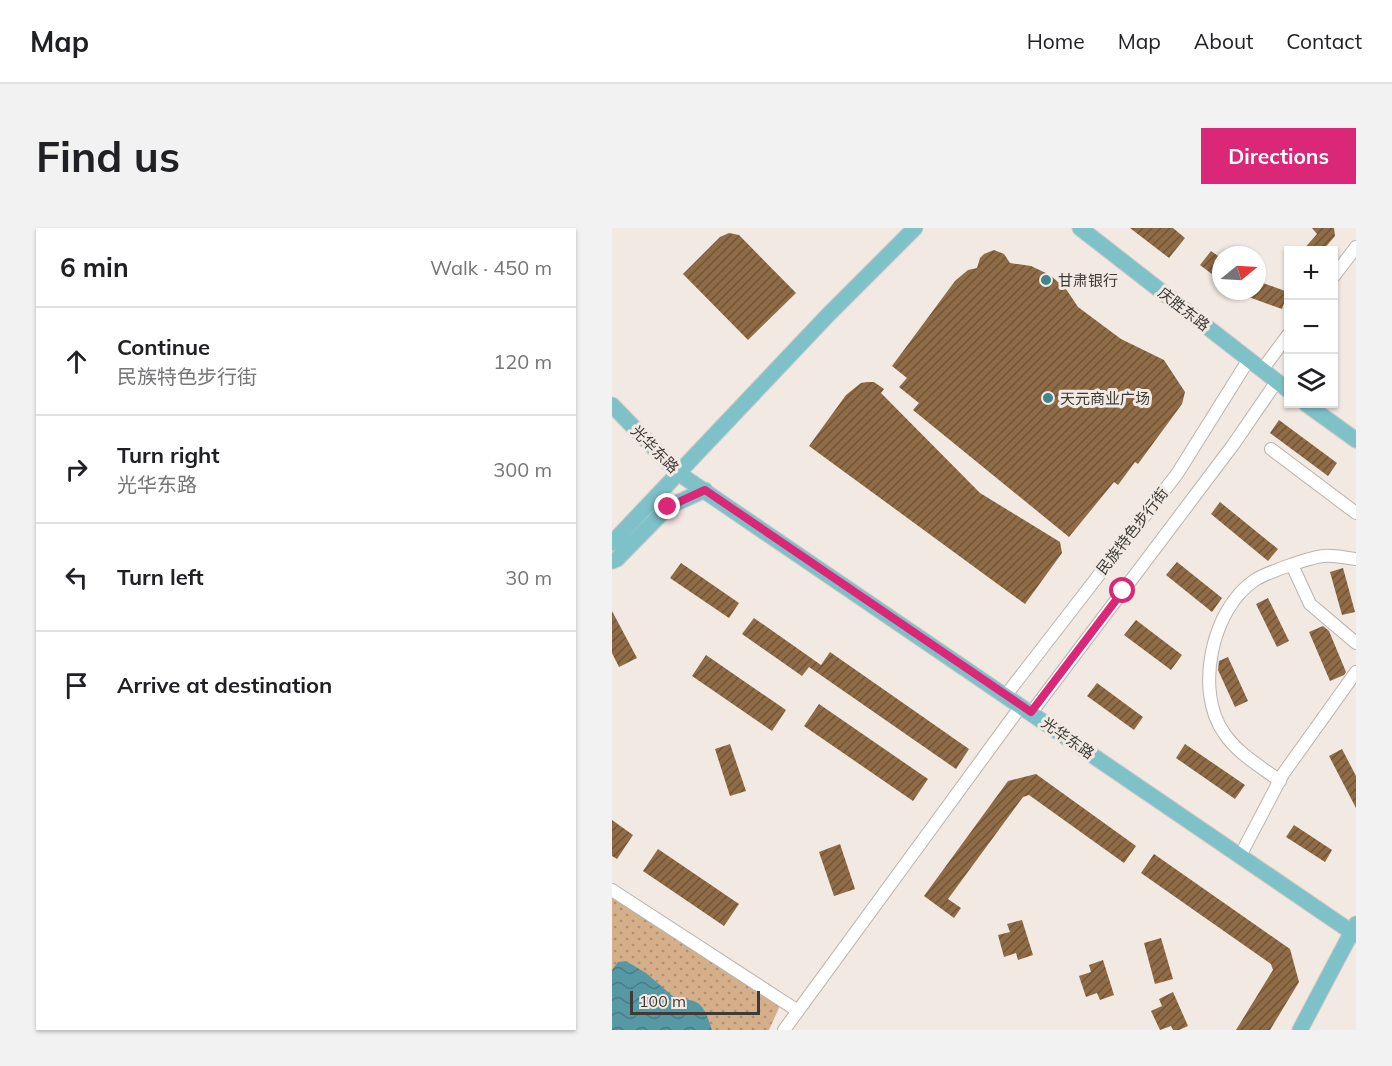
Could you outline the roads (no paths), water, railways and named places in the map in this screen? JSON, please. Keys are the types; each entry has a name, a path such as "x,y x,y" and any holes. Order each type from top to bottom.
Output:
{"main road":[{"path":"612,543 828,315 915,228"},
{"name":"庆胜东路","path":"1080,228 1283,385"},
{"name":"光华东路","path":"612,405 678,473 1355,934"},
{"path":"1312,408 1356,440"},
{"path":"612,561 617,559 668,507 705,490"},
{"path":"1300,1030 1355,934"},
{"path":"1312,1030 1355,934"}],"street":[{"path":"1338,271 1356,247"},
{"path":"1262,370 1284,340"},
{"name":"民族特色步行街","path":"1006,695 1177,474 1249,360"},
{"name":"民族特色步行街","path":"784,1030 1026,709 1233,445 1283,385"},
{"path":"1271,449 1356,513"},
{"path":"1280,781 1237,750 1223,732 1213,712 1209,690 1209,660 1234,598 1255,580 1292,565 1323,556 1356,559"},
{"path":"1292,565 1310,604 1356,643"},
{"path":"1240,856 1280,781 1356,672"},
{"path":"612,890 798,1011"}],"water":[{"path":"626,961 646,973 676,999 685,999 701,1006 712,1030 612,1030 612,970 618,962"}],"place":[{"name":"甘肃银行","path":"1046,280"},
{"name":"天元商业广场","path":"1048,398"}]}
